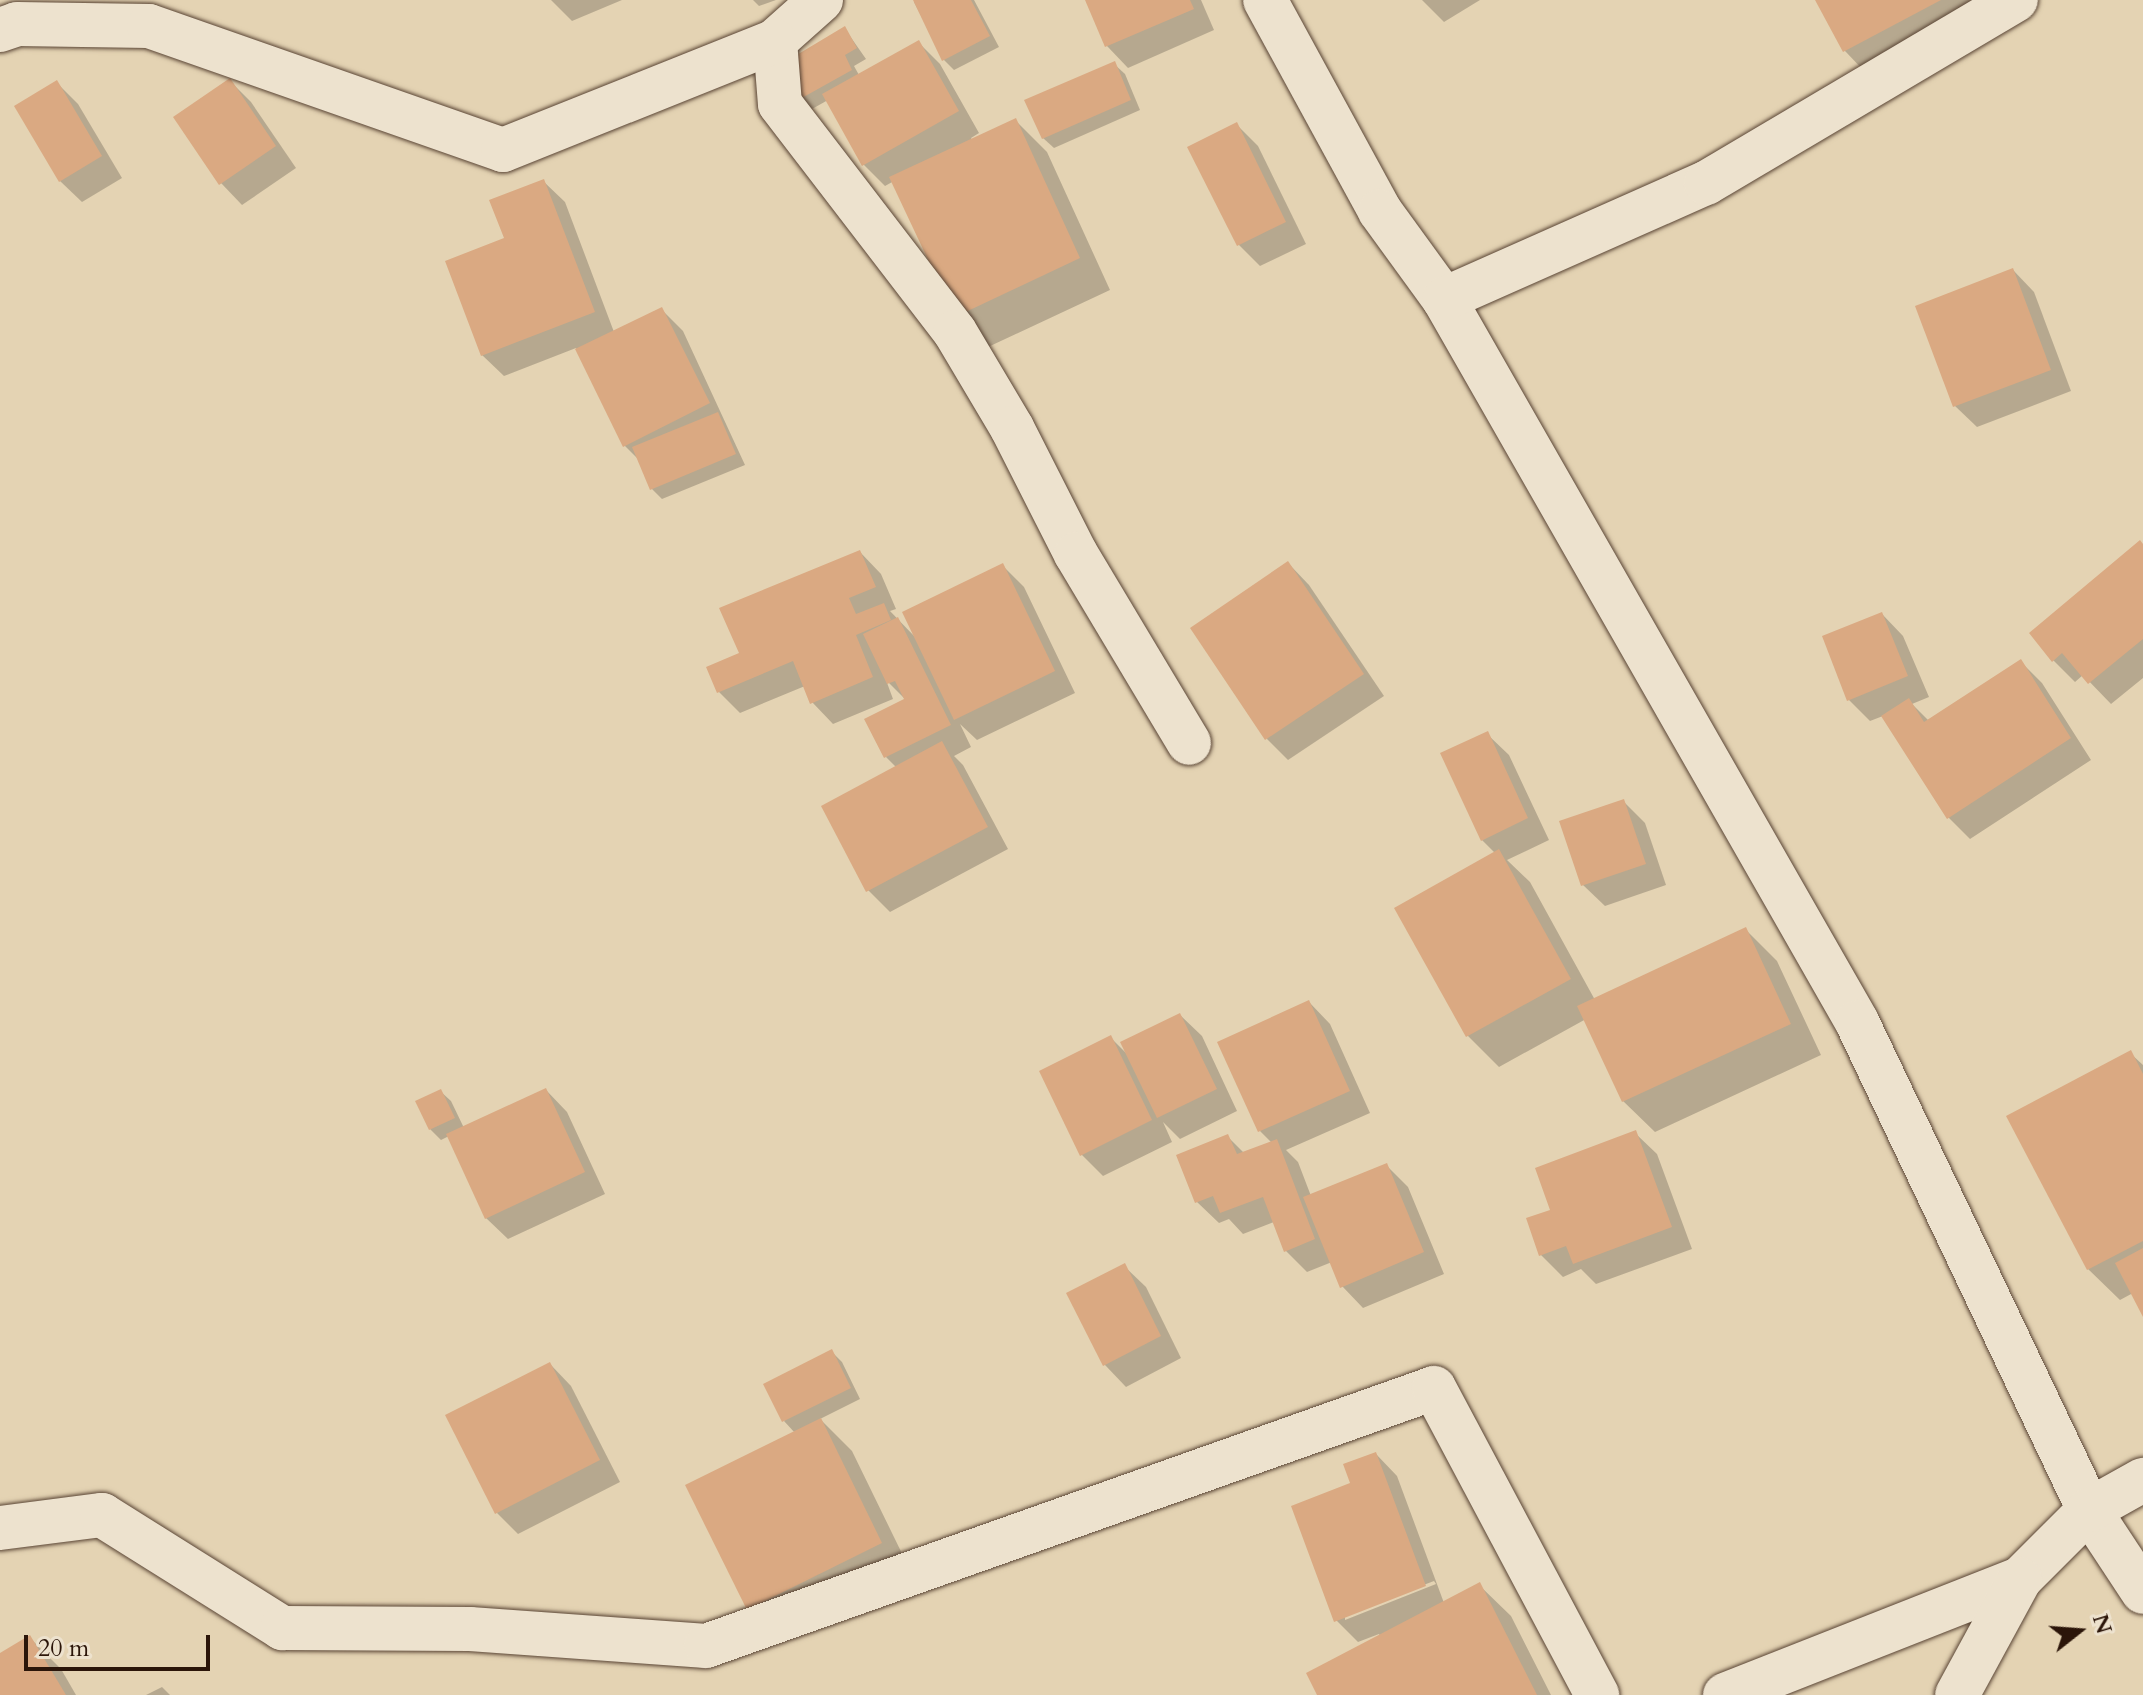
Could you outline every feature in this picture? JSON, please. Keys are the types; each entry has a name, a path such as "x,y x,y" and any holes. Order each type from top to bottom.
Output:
{"street":[{"path":"0,30 17,24 149,26 503,150 775,41 821,0"},
{"path":"1265,0 1380,211 1444,299 1857,1022 2089,1510 2143,1592"},
{"path":"1444,299 1706,183 2016,0"},
{"path":"775,41 780,104 955,332 1012,428 1076,554 1189,743"},
{"path":"0,1528 102,1515 282,1628 470,1629 706,1646 1434,1388 1597,1695"},
{"path":"1957,1695 2020,1579 2089,1510 2143,1480"},
{"path":"1725,1695 2020,1579"}],"building":[{"path":"913,0 971,0 990,36 942,61"},
{"path":"1085,0 1190,0 1194,9 1105,47"},
{"path":"1815,0 1941,0 1843,52"},
{"path":"845,26 857,48 845,55 852,70 800,99 780,65"},
{"path":"919,40 959,111 862,166 822,94"},
{"path":"1115,61 1131,100 1042,139 1024,100"},
{"path":"230,78 276,146 219,185 173,117"},
{"path":"57,80 102,156 59,182 14,106"},
{"path":"1016,118 1080,258 955,317 889,177"},
{"path":"1237,122 1286,222 1237,246 1187,147"},
{"path":"544,179 595,312 481,356 445,261 504,238 489,200"},
{"path":"2013,268 2051,370 1953,407 1915,306"},
{"path":"662,307 710,403 623,447 575,349"},
{"path":"718,412 736,454 650,490 632,447"},
{"path":"2140,540 2143,544 2143,639 2088,684 2062,653 2052,662 2029,633"},
{"path":"860,550 876,587 849,598 856,614 884,603 891,620 856,635 873,677 810,704 793,661 717,693 706,667 739,653 719,608"},
{"path":"1288,561 1364,674 1265,740 1190,628"},
{"path":"1003,563 1055,671 954,720 902,612"},
{"path":"1882,612 1908,676 1847,701 1822,636"},
{"path":"898,617 951,725 884,758 864,719 904,699 895,681 887,684 863,634"},
{"path":"2021,659 2071,738 1947,819 1881,716 1909,698 1924,722"},
{"path":"1488,731 1528,818 1481,841 1440,753"},
{"path":"942,741 988,827 866,892 821,806"},
{"path":"1624,799 1646,864 1581,886 1559,821"},
{"path":"1499,849 1571,979 1466,1037 1394,908"},
{"path":"1746,927 1791,1024 1622,1102 1577,1006"},
{"path":"1309,1000 1350,1091 1258,1132 1217,1042"},
{"path":"1180,1013 1217,1089 1157,1118 1120,1042"},
{"path":"1111,1035 1152,1120 1080,1156 1039,1071"},
{"path":"2131,1050 2143,1074 2143,1241 2087,1270 2006,1116"},
{"path":"546,1088 585,1172 485,1219 446,1134"},
{"path":"441,1089 455,1118 429,1130 415,1101"},
{"path":"1636,1130 1672,1227 1573,1264 1566,1246 1539,1256 1526,1218 1550,1210 1535,1168"},
{"path":"1228,1134 1237,1154 1277,1139 1315,1239 1284,1252 1263,1197 1220,1213 1213,1196 1195,1203 1176,1155"},
{"path":"1387,1163 1424,1252 1340,1288 1303,1197"},
{"path":"2143,1248 2143,1317 2115,1263"},
{"path":"1125,1263 1161,1336 1103,1366 1066,1293"},
{"path":"832,1349 851,1388 782,1422 763,1384"},
{"path":"550,1362 600,1460 495,1514 445,1415"},
{"path":"821,1418 882,1543 747,1610 685,1485"},
{"path":"1376,1452 1426,1586 1334,1622 1291,1506 1350,1483 1343,1464"},
{"path":"1480,1582 1537,1695 1317,1695 1306,1673"},
{"path":"30,1635 66,1695 0,1695 0,1653"}]}
